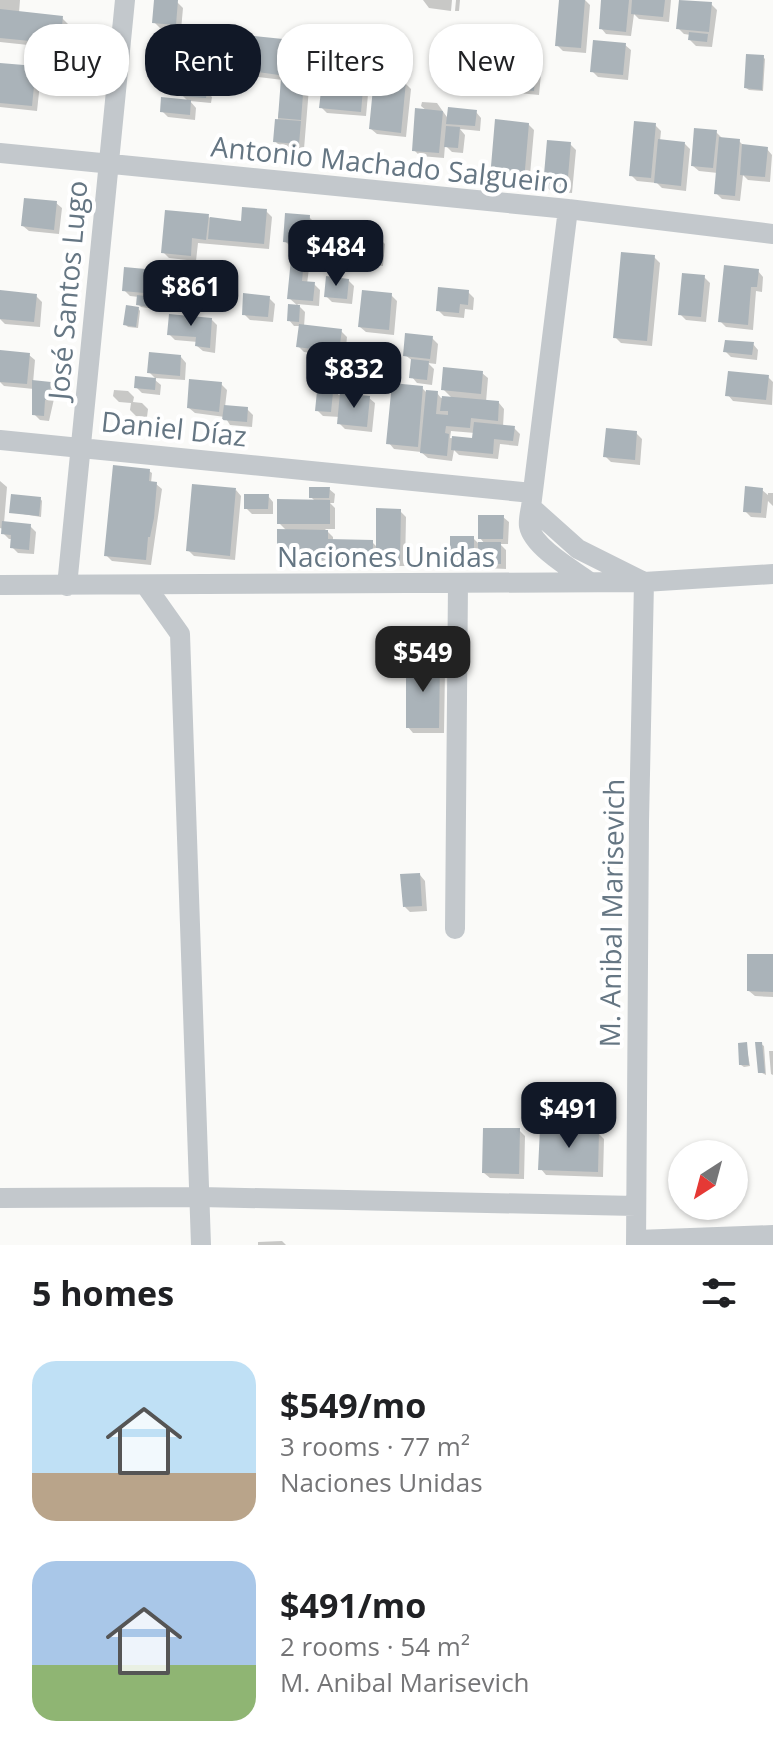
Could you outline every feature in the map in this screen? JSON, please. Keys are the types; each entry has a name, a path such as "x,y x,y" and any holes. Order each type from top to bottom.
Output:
{"street":[{"name":"José Santos Lugo","path":"67,586 125,0"},
{"name":"Antonio Machado Salgueiro","path":"0,153 568,209 773,234"},
{"path":"568,209 528,526 536,540 548,551 590,582"},
{"name":"Daniel Díaz","path":"0,440 532,500"},
{"path":"532,500 578,549 644,582"},
{"name":"Naciones Unidas","path":"0,585 644,582 773,574"},
{"name":"M. Anibal Marisevich","path":"636,1242 644,582"},
{"path":"455,929 458,583"},
{"path":"146,586 180,634 201,1245"},
{"path":"0,1198 200,1197 636,1206"},
{"path":"636,1242 773,1235"}],"building":[{"path":"154,0 178,0 176,24 152,23"},
{"path":"559,0 585,0 581,48 555,46"},
{"path":"601,0 629,0 626,32 599,29"},
{"path":"632,0 665,0 663,17 631,14"},
{"path":"679,0 712,2 709,32 676,29"},
{"path":"0,9 63,16 62,24 24,24 24,40 0,38"},
{"path":"689,32 708,34 707,42 688,40"},
{"path":"261,37 277,38 277,75 261,73"},
{"path":"593,40 626,43 623,75 590,72"},
{"path":"746,54 764,55 762,90 744,88"},
{"path":"0,63 24,65 24,96 33,96 32,106 0,103"},
{"path":"280,96 303,96 301,120 278,118"},
{"path":"320,96 362,96 361,112 319,108"},
{"path":"372,96 405,96 401,133 369,129"},
{"path":"161,97 191,100 190,115 160,112"},
{"path":"448,107 477,110 475,126 446,124"},
{"path":"415,108 443,111 439,153 412,151"},
{"path":"275,119 301,121 299,144 273,142"},
{"path":"495,119 529,123 524,181 490,178"},
{"path":"634,121 656,123 651,178 629,176"},
{"path":"446,126 460,127 458,148 444,147"},
{"path":"694,128 717,130 713,168 691,166"},
{"path":"719,137 740,139 735,196 714,194"},
{"path":"658,139 685,142 681,186 654,183"},
{"path":"547,140 571,142 567,188 543,186"},
{"path":"742,144 768,147 765,177 740,175"},
{"path":"24,198 57,201 54,230 21,226"},
{"path":"242,207 267,209 264,244 208,239 210,217 241,221"},
{"path":"165,210 209,214 206,240 192,238 191,256 161,253"},
{"path":"285,213 310,215 308,245 283,242"},
{"path":"327,223 354,225 351,248 325,246"},
{"path":"358,234 380,236 378,262 356,259"},
{"path":"621,252 655,255 647,341 613,338"},
{"path":"291,259 304,260 302,281 315,282 313,301 287,299"},
{"path":"724,265 759,269 757,287 751,287 748,325 718,322"},
{"path":"124,267 178,272 177,288 169,286 168,295 122,291"},
{"path":"682,273 705,275 701,317 678,315"},
{"path":"326,276 349,279 347,299 324,297"},
{"path":"438,287 469,290 468,305 460,304 459,313 436,311"},
{"path":"0,290 37,294 34,322 0,319"},
{"path":"362,290 392,293 389,330 358,327"},
{"path":"243,293 270,296 268,317 242,315"},
{"path":"137,295 174,300 173,310 136,305"},
{"path":"288,304 300,305 299,322 287,321"},
{"path":"126,305 139,307 136,327 123,325"},
{"path":"169,314 212,318 210,348 195,346 196,337 167,335"},
{"path":"299,324 342,329 339,352 296,347"},
{"path":"405,333 433,336 430,359 403,356"},
{"path":"725,340 754,342 752,355 723,352"},
{"path":"0,350 30,353 27,384 0,382"},
{"path":"149,352 181,355 180,376 147,373"},
{"path":"411,359 429,361 427,380 409,378"},
{"path":"443,367 483,371 481,394 441,390"},
{"path":"728,371 769,375 766,400 725,396"},
{"path":"135,376 156,378 155,390 134,388"},
{"path":"189,379 222,382 219,412 187,408"},
{"path":"32,380 51,382 44,416 32,415"},
{"path":"318,381 334,382 331,412 315,411"},
{"path":"392,383 423,386 418,447 386,444"},
{"path":"426,390 438,391 436,414 448,415 448,411 440,411 442,396 499,401 498,421 471,418 470,428 446,426 445,433 449,434 447,456 420,453"},
{"path":"340,393 370,396 367,427 337,424"},
{"path":"224,405 248,407 247,422 222,420"},
{"path":"474,422 515,426 513,441 494,439 493,454 451,450 452,436 472,438"},
{"path":"606,428 637,431 635,460 603,457"},
{"path":"113,465 150,469 149,481 157,482 146,560 104,556"},
{"path":"192,484 236,488 230,556 186,551"},
{"path":"745,486 763,488 761,513 743,512"},
{"path":"309,487 330,487 329,498 309,498"},
{"path":"11,494 41,497 39,516 9,513"},
{"path":"244,494 269,494 268,509 244,509"},
{"path":"277,499 330,500 330,524 277,524"},
{"path":"376,508 401,509 400,561 376,561"},
{"path":"478,515 504,515 503,539 478,539"},
{"path":"2,521 31,524 29,550 10,548 11,535 1,534"},
{"path":"277,529 328,530 328,539 373,540 373,560 277,559"},
{"path":"450,536 474,536 474,560 450,560"},
{"path":"478,542 501,542 501,564 478,563"},
{"path":"406,661 440,661 439,728 406,728"},
{"path":"420,873 422,906 403,907 400,874"},
{"path":"747,954 773,954 773,992 747,991"},
{"path":"747,1042 749,1065 739,1065 738,1043"},
{"path":"755,1042 762,1042 765,1073 758,1073"},
{"path":"483,1128 520,1128 519,1174 482,1173"},
{"path":"540,1128 599,1131 598,1172 538,1170"}]}
